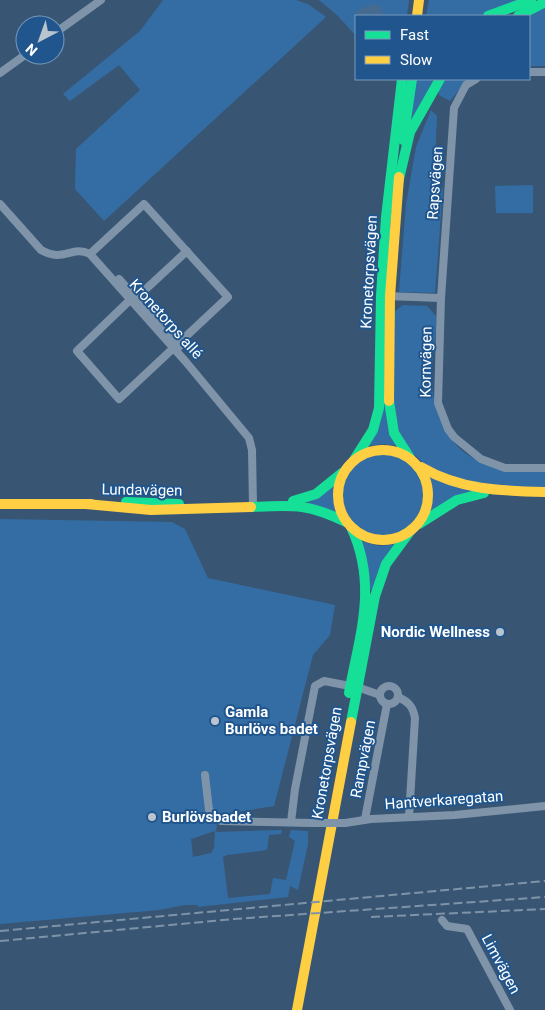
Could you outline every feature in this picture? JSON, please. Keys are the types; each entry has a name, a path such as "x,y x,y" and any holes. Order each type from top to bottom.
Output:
{"main road":[{"path":"412,15 417,0"},
{"path":"417,0 417,15"},
{"path":"422,15 425,0"},
{"path":"491,15 531,0"},
{"path":"520,15 545,2"},
{"name":"Kronetorpsvägen","path":"402,80 386,217 389,415 394,433 413,462"},
{"name":"Kronetorpsvägen","path":"354,460 370,436 378,414 386,298 398,183 412,80"},
{"path":"398,183 410,132 439,80"},
{"name":"Lundavägen","path":"255,506 311,496 328,486 354,460 368,452 379,450 395,451 453,485 502,491 545,492"},
{"path":"412,529 424,514 428,497 426,480 413,462"},
{"name":"Lundavägen","path":"346,469 339,483 338,499 342,514 350,525"},
{"name":"Lundavägen","path":"0,504 154,502 197,507 305,505 327,512 364,535 383,540 398,537 462,498 502,491"},
{"name":"Kronetorpsvägen","path":"297,1010 353,686 368,583 363,551 350,525"},
{"name":"Kronetorpsvägen","path":"290,1010 353,686 381,577 390,558 412,529"}],"street":[{"path":"65,26 101,0"},
{"path":"0,73 15,62"},
{"path":"530,72 545,72"},
{"name":"Rapsvägen","path":"441,300 454,108 466,85 474,80"},
{"path":"0,204 41,250 59,257 78,251 92,252 144,204 187,251 228,297 119,399 77,351 187,251"},
{"name":"Kronetorps allé","path":"92,252 250,434 255,445 255,506"},
{"path":"386,298 441,300"},
{"name":"Kornvägen","path":"441,300 438,404 448,429 460,445 492,464 505,468 545,468"},
{"path":"291,822 295,789 315,686 324,681 353,686 380,695 383,687 392,686 398,691 398,697 414,709 415,722 409,817"},
{"name":"Rampvägen","path":"380,695 382,701 387,704 394,703 398,697"},
{"name":"Rampvägen","path":"365,819 387,704"},
{"name":"Hantverkaregatan","path":"205,775 209,810 221,821 345,823 365,819 455,816 545,806"},
{"name":"Limvägen","path":"442,920 447,926 467,929 510,1010"}],"shaded area":[{"path":"163,0 296,0 308,4 326,17 104,221 75,189 76,149 140,90 119,65 70,101 63,94 140,31"},
{"path":"319,0 409,0 407,15 355,15 355,35 338,16"},
{"path":"429,0 522,0 483,15 426,15"},
{"path":"373,4 380,6 384,15 357,15 356,11"},
{"path":"545,7 545,66 530,66 530,15"},
{"path":"415,80 433,80 408,127"},
{"path":"445,80 467,80 450,101 439,95 438,90"},
{"path":"431,110 437,116 434,185 443,188 435,293 399,292 406,204 416,147"},
{"path":"533,185 533,213 496,213 495,186"},
{"path":"403,305 427,306 436,316 432,367 433,395 440,419 453,441 470,457 481,461 545,472 545,488 477,487 429,469 405,445 394,421 394,312"},
{"path":"386,359 399,446 384,444 368,446"},
{"path":"383,454 399,457 412,466 421,479 424,495 421,511 412,524 399,533 383,536 367,533 354,524 345,511 342,495 345,479 354,466 367,457"},
{"path":"427,473 481,491 427,517 432,496"},
{"path":"335,484 334,499 337,513 306,502"},
{"path":"0,519 172,522 185,529 208,578 335,605 330,635 313,655 274,806 218,815 216,832 282,830 281,834 269,835 267,850 223,857 228,898 270,894 273,878 286,880 295,841 289,837 291,830 308,831 308,844 298,890 290,886 288,897 198,907 198,905 185,905 159,910 0,924","holes":["215,831 214,848 211,853 193,857 191,839"]},
{"path":"362,541 379,546 397,544 373,590 370,589"}],"railway":[{"path":"0,931 545,881"},
{"path":"0,941 234,919 545,897"},
{"path":"371,917 545,909"}],"traffic: fast":[{"path":"491,15 531,0"},
{"path":"520,15 545,2"},
{"path":"354,460 373,430 379,408 381,296 386,217 402,80"},
{"path":"403,140 412,80"},
{"path":"398,183 410,132 439,80"},
{"path":"389,401 394,433 410,458"},
{"path":"293,501 316,494 342,473"},
{"path":"419,524 457,500 484,493"},
{"path":"126,502 179,504"},
{"path":"251,507 289,506 310,508 346,522"},
{"path":"349,693 362,629 365,589 364,569 351,527"},
{"path":"351,722 375,596 386,564 411,530"}],"traffic: slow":[{"path":"417,15 419,0"},
{"path":"389,401 390,296 399,177"},
{"path":"383,450 400,453 415,463 425,478 428,495 425,512 415,527 400,537 383,540 366,537 351,527 341,512 338,495 341,478 351,463 366,453 383,450"},
{"path":"421,467 436,475 466,485 497,490 545,492"},
{"path":"0,504 91,504"},
{"path":"86,504 151,510 251,507"},
{"path":"297,1010 351,722"}],"place":[{"name":"Nordic Wellness","path":"500,632"},
{"name":"Gamla Burlövs badet","path":"215,721"},
{"name":"Burlövsbadet","path":"152,817"}]}
